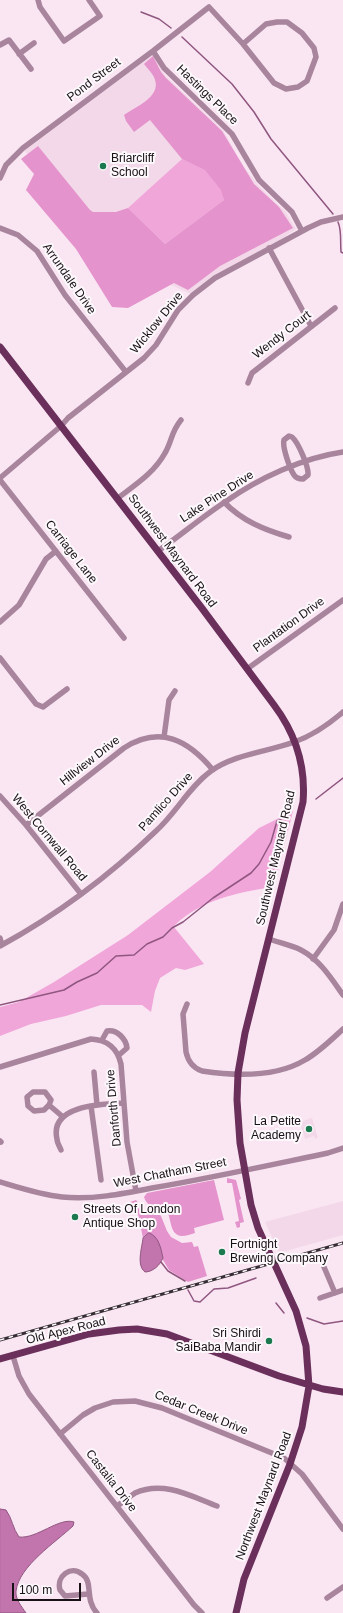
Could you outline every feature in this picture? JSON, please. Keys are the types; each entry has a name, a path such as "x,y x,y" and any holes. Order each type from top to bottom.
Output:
{"main road":[{"name":"Southwest Maynard Road","path":"0,347 118,498 284,718 295,742 302,771 304,786 303,802 245,1032 238,1073 238,1126 244,1170 251,1204 258,1228 292,1300 302,1330 306,1346 309,1386"},
{"name":"Old Apex Road","path":"0,1359 89,1334 119,1330 137,1330 167,1334 309,1386 343,1392"},
{"name":"Northwest Maynard Road","path":"236,1613 244,1579 290,1464 302,1427 309,1386"}],"street":[{"path":"38,0 40,7 64,41 100,16 89,0"},
{"name":"Pond Street","path":"0,178 6,165 23,148 153,51 209,6 243,44"},
{"path":"287,22 302,33 314,48 316,57 307,81 298,87 286,89 274,83 243,44 266,24 287,22"},
{"path":"0,46 9,40 31,69"},
{"path":"19,54 34,43"},
{"name":"Hastings Place","path":"153,51 164,68 232,134 259,180 292,212 302,231"},
{"name":"Wicklow Drive","path":"0,479 61,426 68,418 150,353 174,316 194,295 215,278 302,231 321,222 343,217"},
{"name":"Arrundale Drive","path":"0,228 18,235 37,251 65,295 126,372"},
{"path":"269,248 311,326"},
{"name":"Wendy Court","path":"248,383 252,373 335,308"},
{"path":"118,498 152,471 166,452 174,428 182,420"},
{"path":"289,436 292,436 297,442 305,462 308,472 307,476 303,479 296,477 283,446 284,440 289,436"},
{"name":"Lake Pine Drive","path":"158,551 224,502 255,484 291,467 323,456 343,452"},
{"name":"Carriage Lane","path":"0,479 124,638"},
{"path":"224,502 252,524 289,537"},
{"path":"0,622 18,605 46,559 56,550"},
{"name":"Plantation Drive","path":"247,669 343,600"},
{"path":"0,658 36,704 43,707 67,689"},
{"path":"164,737 169,700 175,691"},
{"name":"Pamlico Drive","path":"1,945 32,928 81,894 155,833 202,779 213,770 232,761 295,742 325,726 343,712"},
{"name":"Hillview Drive","path":"26,825 131,744 147,738 164,737 190,747 199,754 213,770"},
{"name":"West Cornwall Road","path":"0,796 26,825 81,894"},
{"path":"313,959 334,930 343,904"},
{"path":"0,938 1,945"},
{"path":"269,939 294,947 313,959 324,969 343,995"},
{"path":"187,1004 183,1014 186,1052 194,1067 202,1071 267,1073 287,1069 311,1056 343,1029"},
{"path":"0,1067 91,1039 102,1040 107,1031 114,1031 119,1035 124,1040 128,1048 119,1055"},
{"name":"Danforth Drive","path":"102,1040 112,1046 119,1055 127,1142 136,1191"},
{"path":"94,1072 94,1105 101,1180"},
{"path":"33,1092 45,1092 51,1100 49,1106 44,1110 34,1110 28,1106 28,1097 33,1092"},
{"path":"61,1150 56,1138 56,1133 58,1125 63,1117 71,1112 94,1105 124,1103"},
{"path":"49,1106 63,1117"},
{"name":"West Chatham Street","path":"0,1182 40,1194 62,1198 96,1197 185,1183 322,1154 343,1148"},
{"path":"324,1267 335,1292"},
{"path":"320,1298 343,1290"},
{"name":"Castalia Drive","path":"13,1356 19,1376 26,1390 202,1613"},
{"name":"Cedar Creek Drive","path":"60,1434 95,1408 113,1402 135,1401 162,1408 284,1458 302,1474 343,1529"},
{"path":"117,1506 136,1493 152,1488 163,1488 182,1492 217,1506"},
{"path":"88,1594 65,1596 60,1590 60,1580 65,1574 77,1570 88,1580 88,1594 92,1607 97,1613"},
{"path":"327,1598 343,1587"}],"shaded area":[{"path":"153,51 165,75 223,130 244,167 260,187 286,212 296,229 269,248 215,278 193,295 85,246 23,148"},
{"path":"153,56 161,72 166,78 222,131 254,184 279,207 293,228 220,266 188,290 174,283 128,308 112,307 76,249 26,190 34,174 21,159 38,146 90,210 93,212 116,212 128,208 165,244 224,200 221,190 205,170 182,159 150,120 134,132 126,121 124,115 146,101 154,92 156,86 154,78 144,64"},
{"path":"182,159 205,169 222,190 224,200 165,244 128,208"},
{"path":"293,811 274,887 221,898 196,909 175,925 174,927 204,964 185,970 176,968 160,978 155,991 151,1012 142,1005 101,1005 66,1016 31,1024 0,1036 0,1007 19,1002 54,982 128,935 210,872 259,828"},
{"name":"La Petite Academy","path":"312,1118 318,1138 315,1139 314,1136 305,1139 300,1122"},
{"path":"227,1178 236,1180 241,1199 239,1200 244,1222 240,1223 240,1227 237,1228 235,1222 239,1221 232,1183 227,1183"},
{"path":"214,1180 224,1220 194,1228 195,1233 187,1235 182,1236 175,1233 169,1215 166,1211 162,1207 151,1206 144,1197 147,1193"},
{"path":"136,1200 144,1210 158,1213 161,1216 171,1237 182,1243 192,1242 194,1247 198,1246 207,1276 188,1282 169,1270 163,1260 156,1238 145,1235 143,1238 138,1214 130,1202"},
{"path":"343,1201 343,1235 279,1253 265,1222"},
{"path":"149,1233 157,1240 163,1258 156,1268 145,1272 142,1269 140,1256 143,1238"},
{"path":"0,1509 6,1510 19,1537 33,1535 68,1521 74,1522 73,1526 39,1555 24,1573 19,1582 16,1594 19,1603 26,1613 0,1613"}],"waterway":[{"path":"141,12 159,19 171,28"},
{"path":"182,37 232,84 254,112 271,139 333,214"},
{"path":"338,222 341,252 343,253"},
{"path":"316,799 343,778"},
{"path":"0,1005 64,990 97,973 116,956 134,955 147,944 163,937 172,928 183,922 213,898 251,873 259,864 271,842 277,821 290,814"},
{"path":"161,1262 168,1271 185,1281"},
{"path":"188,1290 194,1301 200,1302 214,1289 228,1288 256,1278"},
{"path":"276,1303 284,1313"},
{"path":"307,1318 324,1324 343,1321"}],"railway":[{"path":"0,1340 343,1243"}],"place":[{"name":"Briarcliff School","path":"103,166"},
{"name":"La Petite Academy","path":"309,1129"},
{"name":"Streets Of London Antique Shop","path":"75,1217"},
{"name":"Fortnight Brewing Company","path":"222,1252"},
{"name":"Sri Shirdi SaiBaba Mandir","path":"269,1341"}]}
